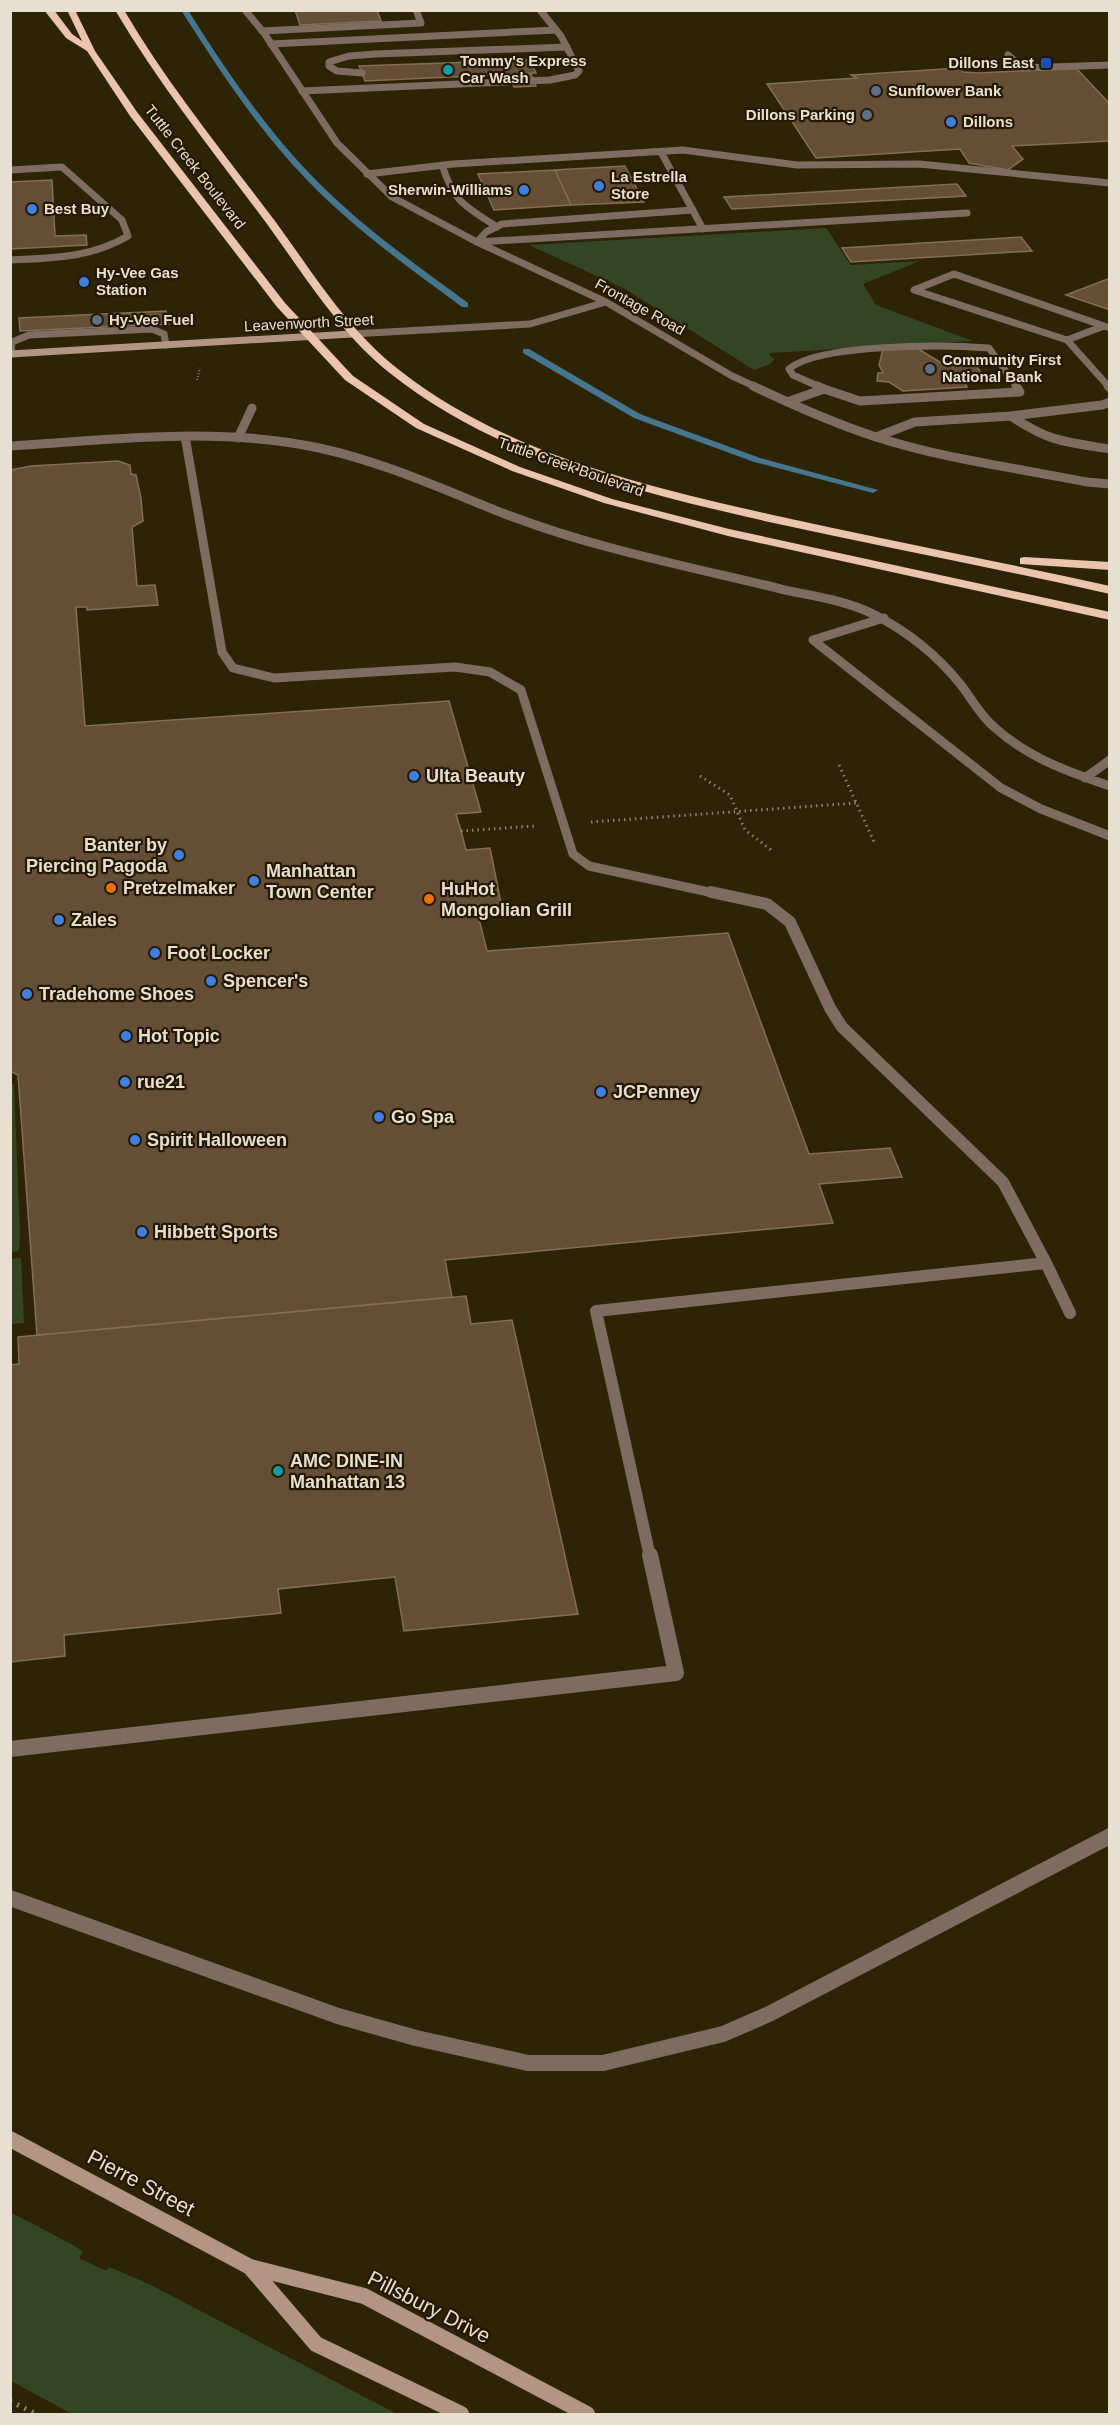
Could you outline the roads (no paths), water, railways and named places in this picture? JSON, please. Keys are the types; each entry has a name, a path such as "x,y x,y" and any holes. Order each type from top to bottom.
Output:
{"highway":[{"path":"48,10 56,16 69,36 91,51"},
{"name":"Tuttle Creek Boulevard","path":"71,10 91,51 133,114 280,304 349,378 420,426 516,469 608,501 728,532 1110,616"},
{"name":"Tuttle Creek Boulevard","path":"119,10 141,48 179,104 352,334 394,372 448,408 518,444 634,484 743,513 1110,590"},
{"path":"914,548 1006,560 1110,566"}],"main road":[{"name":"Leavenworth Street","path":"11,354 352,334"},
{"name":"Pierre Street","path":"10,2139 250,2267"},
{"path":"250,2267 316,2344 461,2415"},
{"name":"Pillsbury Drive","path":"250,2267 364,2296 587,2415"}],"street":[{"name":"Frontage Road","path":"245,10 271,44 337,144 392,197 477,242 606,302 732,376 787,402 876,437 962,459 1087,482 1110,484"},
{"path":"262,31 421,23 416,10"},
{"path":"302,91 550,80 576,75 579,71 575,61 556,30 540,10"},
{"path":"271,44 556,30"},
{"path":"362,73 337,71 329,66 329,62 350,56 375,54 567,47"},
{"path":"1008,55 1023,68 1110,65"},
{"path":"532,64 575,61"},
{"path":"367,174 442,165 682,150 797,165 919,164 1110,183"},
{"path":"661,152 703,229"},
{"path":"442,165 451,191 465,206 497,226"},
{"path":"10,170 62,167 122,220 128,236 110,248 69,258 10,260"},
{"path":"477,242 486,232 502,224 693,210"},
{"path":"477,242 967,213"},
{"path":"1107,327 954,274 914,290 1066,340 1110,387"},
{"name":"Leavenworth Street","path":"352,334 530,324 606,302"},
{"path":"1066,340 1107,327"},
{"path":"11,354 12,342 29,335 152,329 164,334 166,345"},
{"path":"787,402 824,389 860,401 1020,392 989,348 952,344 857,350 796,363 789,369 793,375 824,389"},
{"path":"876,437 915,422 1011,416 1102,405 1110,402"},
{"path":"237,438 252,408"},
{"path":"1011,416 1036,433 1053,440 1110,449"},
{"path":"185,436 220,646 233,668 274,678 454,667 490,672 521,690 573,854 589,866 767,904 790,922 830,1008 842,1027 1003,1182 1070,1313"},
{"path":"10,446 185,436 288,443 333,452 378,465 478,504 577,538 855,606 884,618 911,636 933,655 959,683 990,724 1021,749 1085,778 1110,786"},
{"path":"884,618 813,640 1001,788 1041,809 1110,836"},
{"path":"1085,778 1110,760"},
{"path":"10,1749 676,1673 596,1311 1046,1263"},
{"path":"10,1898 338,2016 416,2038 528,2063 603,2064 723,2034 769,2014 1110,1836"}],"waterway":[{"path":"184,10 248,105 310,179 374,236 465,305"},
{"path":"526,351 637,416 757,460 873,490"}],"place":[{"name":"Dillons East","path":"1046,63"},
{"name":"Tommy's Express Car Wash","path":"448,70"},
{"name":"Sunflower Bank","path":"876,91"},
{"name":"Dillons Parking","path":"867,115"},
{"name":"Dillons","path":"951,122"},
{"name":"La Estrella Store","path":"599,186"},
{"name":"Sherwin-Williams","path":"524,190"},
{"name":"Best Buy","path":"32,209"},
{"name":"Hy-Vee Gas Station","path":"84,282"},
{"name":"Hy-Vee Fuel","path":"97,320"},
{"name":"Community First National Bank","path":"930,369"},
{"name":"Ulta Beauty","path":"414,776"},
{"name":"Banter by Piercing Pagoda","path":"179,855"},
{"name":"Manhattan Town Center","path":"254,881"},
{"name":"Pretzelmaker","path":"111,888"},
{"name":"HuHot Mongolian Grill","path":"429,899"},
{"name":"Zales","path":"59,920"},
{"name":"Foot Locker","path":"155,953"},
{"name":"Spencer's","path":"211,981"},
{"name":"Tradehome Shoes","path":"27,994"},
{"name":"Hot Topic","path":"126,1036"},
{"name":"rue21","path":"125,1082"},
{"name":"JCPenney","path":"601,1092"},
{"name":"Go Spa","path":"379,1117"},
{"name":"Spirit Halloween","path":"135,1140"},
{"name":"Hibbett Sports","path":"142,1232"},
{"name":"AMC DINE-IN Manhattan 13","path":"278,1471"}]}
